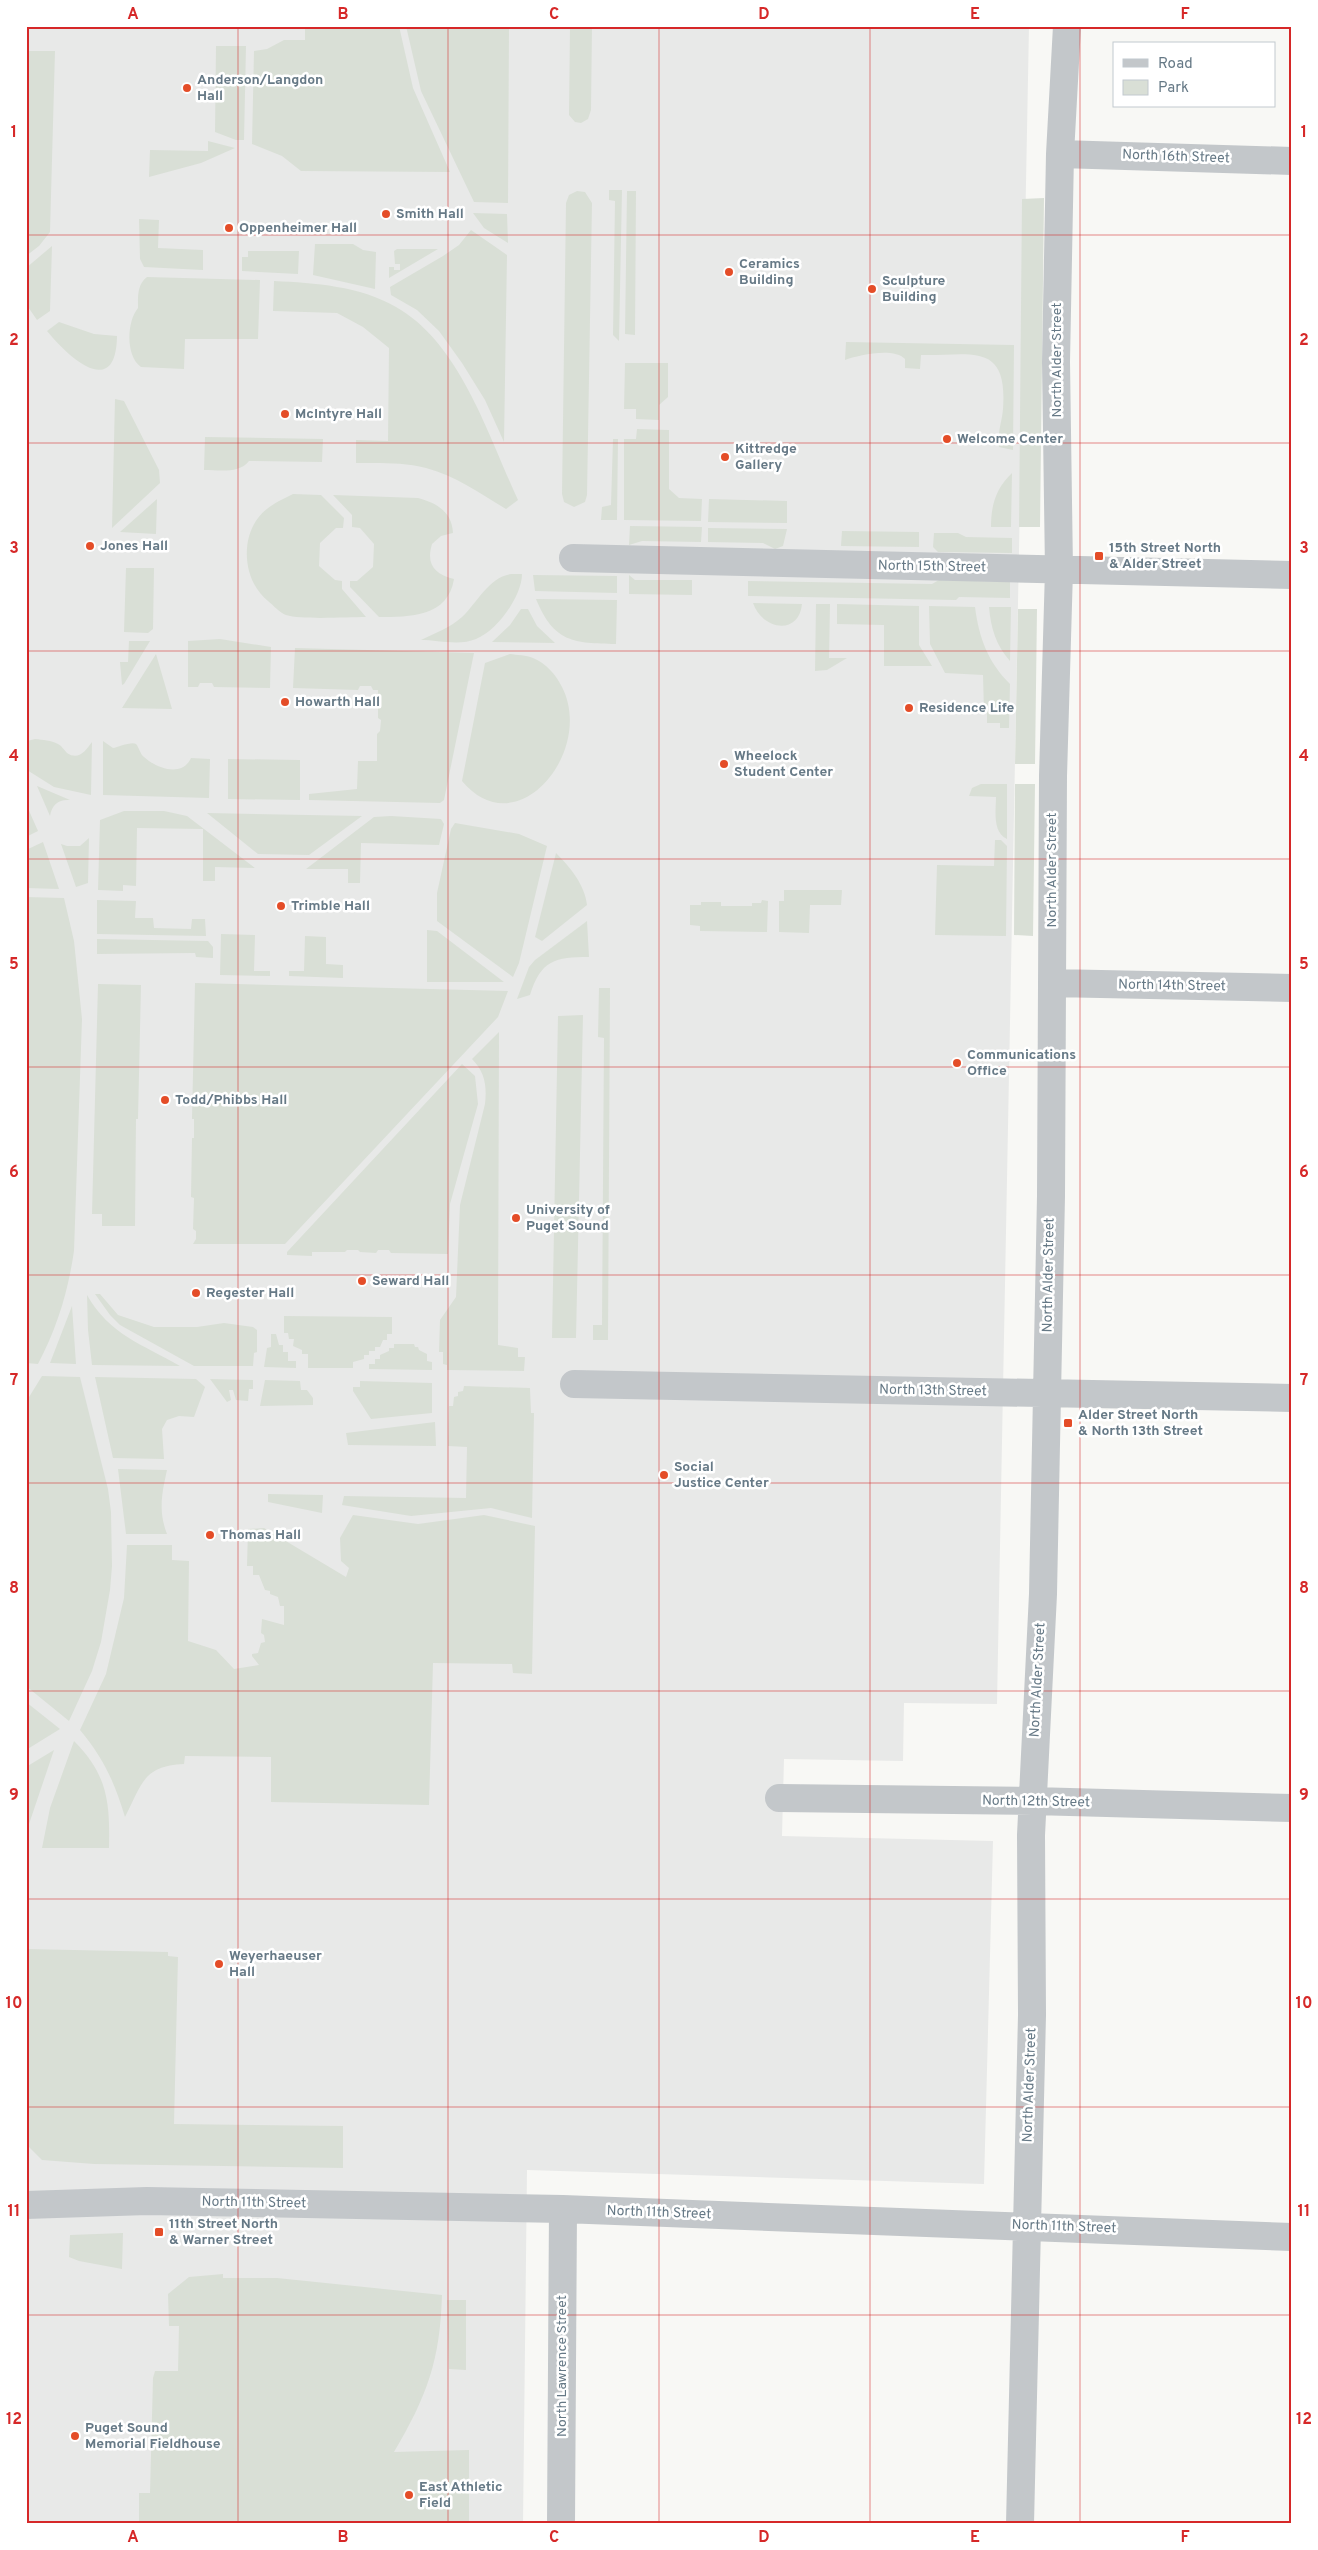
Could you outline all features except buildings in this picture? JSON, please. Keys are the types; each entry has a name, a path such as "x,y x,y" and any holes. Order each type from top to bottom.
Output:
{"street":[{"name":"North Alder Street","path":"1020,2524 1032,2015 1033,1801 1043,1594 1051,1196 1053,776 1058,570 1056,362 1060,154 1067,26"},
{"name":"North 16th Street","path":"1060,154 1292,161"},
{"name":"North 15th Street","path":"573,558 1292,575"},
{"name":"North 14th Street","path":"1052,983 1292,988"},
{"name":"North 13th Street","path":"574,1384 1292,1398"},
{"name":"North 12th Street","path":"780,1798 1033,1801 1292,1808"},
{"name":"North 11th Street","path":"26,2205 147,2201 563,2209 1026,2225 1292,2237"},
{"name":"North Lawrence Street","path":"561,2524 563,2209"}],"shaded area":[{"name":"University of Puget Sound","path":"26,26 1029,26 997,1704 904,1703 903,1761 784,1759 782,1836 993,1841 984,2184 527,2170 523,2524 26,2524"}],"green space":[{"path":"305,26 399,26 413,88 450,172 301,171 282,156 252,144 254,51 267,49 284,40 305,40"},
{"path":"406,26 509,26 508,203 474,202 421,91"},
{"path":"570,26 592,26 591,110 588,119 581,123 575,122 569,115"},
{"path":"216,46 246,46 244,140 236,140 215,132"},
{"path":"26,51 55,51 50,232 39,246 26,256"},
{"path":"208,141 235,148 201,163 149,177 150,150 208,151"},
{"path":"609,190 622,190 619,341 613,335 615,201 609,200"},
{"path":"577,191 585,192 592,203 587,495 585,502 574,507 564,502 562,494 566,203 569,195"},
{"path":"627,191 636,191 635,335 625,334"},
{"path":"1044,198 1040,527 1019,527 1022,199"},
{"path":"473,213 507,214 508,243 484,228"},
{"path":"139,219 159,220 158,248 203,250 203,270 144,267 140,259"},
{"path":"471,230 507,255 504,442 485,400 439,331 417,310 391,295 390,287 459,245"},
{"path":"315,244 353,244 363,250 376,252 375,289 313,275"},
{"path":"52,246 50,311 37,320 26,304 26,268"},
{"path":"397,249 438,249 389,278 389,267 394,267 394,270 400,270 400,264 395,264 394,251"},
{"path":"248,251 299,251 298,274 242,271 242,257 248,257"},
{"path":"147,277 260,280 258,339 185,339 184,369 141,367 132,355 129,338 134,314 138,308 140,287"},
{"path":"274,281 337,287 368,294 396,307 418,323 438,343 470,393 518,500 506,509 447,475 436,471 400,464 356,463 356,440 388,441 389,348 363,327 337,313 273,311"},
{"path":"59,322 94,334 117,336 115,356 109,366 100,370 90,368 67,352 47,331"},
{"path":"846,342 1014,345 1013,450 999,447 1003,387 999,372 992,362 983,357 970,355 921,355 920,369 905,368 905,359 893,353 867,354 845,360"},
{"path":"625,363 668,363 668,397 659,405 659,420 636,419 636,409 624,409"},
{"path":"115,399 124,401 159,470 160,483 112,528"},
{"path":"637,429 669,430 669,489 679,498 702,499 701,521 624,520 624,439 636,439"},
{"path":"205,437 323,439 322,462 249,461 234,470 204,470"},
{"path":"613,439 618,439 617,520 601,520 602,507 611,505"},
{"path":"1012,473 1011,527 991,527 992,511 998,491"},
{"path":"293,494 321,495 344,518 343,528 336,528 320,543 319,566 335,580 342,581 342,589 366,617 313,618 286,615 260,593 254,583 247,561 247,550 252,528 266,510"},
{"path":"333,495 418,498 442,510 450,519 453,533 441,536 432,544 430,557 433,567 437,571 454,579 450,592 444,601 436,608 415,615 379,617 350,587 350,581 357,581 373,567 374,544 360,528 352,527 352,515"},
{"path":"157,499 156,534 120,532"},
{"path":"709,499 787,501 787,523 708,522"},
{"path":"630,526 702,527 701,542 642,541 629,545"},
{"path":"708,528 787,529 783,546 775,549 763,543 708,542"},
{"path":"842,531 919,532 919,547 841,546"},
{"path":"934,533 958,533 966,537 1012,538 1012,553 938,552 933,547"},
{"path":"126,568 154,568 153,629 148,633 124,632"},
{"path":"522,574 518,592 500,621 484,635 463,642 421,640 457,621 490,585 503,576"},
{"path":"533,575 617,576 617,593 535,591"},
{"path":"629,575 635,580 692,580 692,595 629,594"},
{"path":"939,580 1010,582 1010,598 959,597 956,600 748,596 748,581 932,584"},
{"path":"536,599 617,600 616,644 588,643 567,638 550,624"},
{"path":"753,603 802,604 799,614 794,621 788,625 780,626 764,619"},
{"path":"816,604 830,604 829,658 847,658 827,670 815,671"},
{"path":"837,604 919,606 919,645 932,666 884,666 884,625 837,624"},
{"path":"929,606 975,607 979,629 990,658 1010,684 1009,728 1000,728 1000,723 987,723 987,713 984,712 983,675 945,673 930,644"},
{"path":"989,607 1011,607 1010,661 1001,649 995,636"},
{"path":"521,609 528,609 537,626 555,643 492,642 510,625"},
{"path":"1018,609 1037,609 1035,764 1015,764"},
{"path":"220,639 271,647 270,688 214,687 212,683 200,683 198,687 188,687 188,641"},
{"path":"129,641 150,641 122,685 120,662 128,662"},
{"path":"295,648 474,653 444,800 440,803 309,800 309,794 357,789 358,761 377,761 377,734 380,731 381,720 378,718 378,690 373,690 371,686 360,686 358,690 293,688"},
{"path":"156,654 172,709 122,708"},
{"path":"510,654 533,658 550,670 562,687 569,712 568,738 559,762 545,783 527,797 505,803 483,799 462,781 485,663"},
{"path":"35,739 55,743 61,746 67,753 75,756 82,754 92,742 91,795 54,787 27,770 27,741"},
{"path":"103,741 113,748 134,743 149,761 169,769 182,768 191,758 210,759 209,798 103,795"},
{"path":"228,759 300,760 300,800 228,799"},
{"path":"981,784 1007,784 1007,839 1002,836 997,826 996,797 969,796 972,788"},
{"path":"1015,784 1035,784 1033,936 1014,935"},
{"path":"37,786 70,800 63,800 57,803 52,808 50,816"},
{"path":"26,804 38,831 26,837"},
{"path":"124,811 164,811 187,816 255,868 215,867 215,881 203,881 203,829 137,828 136,886 123,885 123,891 98,890 100,820"},
{"path":"207,813 362,816 309,855 258,854"},
{"path":"391,816 441,819 444,824 439,845 361,843 360,883 348,883 348,869 306,869 374,817"},
{"path":"455,823 519,834 547,846 519,963 513,977 437,921 437,893 451,829"},
{"path":"89,838 88,883 76,887 61,844 80,846"},
{"path":"995,840 1001,840 1007,846 1006,936 935,935 937,865 994,866"},
{"path":"43,842 59,889 26,888 26,850"},
{"path":"556,853 580,883 587,905 542,941 535,937"},
{"path":"784,890 842,890 841,905 810,905 809,933 779,932 779,901 784,901"},
{"path":"26,897 64,898 74,941 82,1019 74,1251 69,1281 61,1309 51,1337 38,1364 26,1363"},
{"path":"97,900 136,901 135,918 153,918 154,928 191,929 192,919 205,919 206,936 97,934"},
{"path":"762,900 768,901 767,932 700,931 700,926 690,925 690,905 701,905 701,902 721,902 721,906 752,906 752,903 761,903"},
{"path":"587,921 589,957 567,958 551,963 539,974 530,995 517,999 529,967 535,960"},
{"path":"427,930 437,931 504,982 427,982"},
{"path":"221,934 255,935 254,971 270,971 270,976 220,975"},
{"path":"305,936 326,937 326,964 343,965 343,978 289,976 289,971 304,971"},
{"path":"97,939 208,941 213,947 213,958 196,957 195,953 97,954"},
{"path":"195,983 508,991 498,1017 285,1244 193,1244 196,1239 196,1231 193,1229 194,1198 191,1197 192,1138 194,1138 194,1119 192,1119"},
{"path":"98,984 141,985 138,1119 136,1119 135,1226 102,1226 102,1214 92,1214"},
{"path":"599,988 610,988 608,1340 593,1340 593,1325 602,1325 604,1038 598,1037"},
{"path":"583,1015 576,1338 552,1338 558,1016"},
{"path":"499,1032 498,1345 518,1348 518,1357 525,1357 524,1371 447,1370 447,1365 443,1364 443,1352 439,1352 440,1320 456,1297 460,1205 486,1097 482,1074 472,1059"},
{"path":"462,1064 475,1076 478,1104 450,1204 448,1254 391,1253 389,1250 378,1250 376,1253 347,1250 345,1252 312,1252 312,1256 287,1255 287,1252"},
{"path":"95,1294 100,1294 118,1315 154,1327 197,1327 224,1323 253,1327 257,1330 257,1352 254,1353 253,1366 194,1366 120,1325 110,1315"},
{"path":"87,1295 96,1309 117,1329 180,1366 92,1365"},
{"path":"72,1306 76,1364 50,1363"},
{"path":"284,1316 392,1317 392,1334 387,1334 387,1340 383,1340 380,1347 375,1347 375,1351 369,1351 369,1355 364,1355 364,1359 353,1362 353,1368 308,1368 308,1354 302,1354 302,1350 293,1346 294,1339 289,1339 288,1333 284,1333"},
{"path":"271,1334 276,1334 279,1345 283,1345 283,1352 288,1352 288,1361 296,1361 296,1368 264,1367 267,1348 271,1347"},
{"path":"394,1344 414,1344 415,1347 418,1347 419,1350 427,1354 427,1361 432,1362 432,1370 369,1369 369,1364 375,1364 375,1359 380,1359 380,1355 389,1351 389,1348 394,1348"},
{"path":"42,1376 80,1377 108,1489 111,1512 112,1566 101,1642 92,1671 69,1721 26,1686 26,1402"},
{"path":"95,1377 196,1379 205,1387 194,1417 179,1416 167,1420 162,1429 164,1459 113,1458"},
{"path":"210,1379 253,1380 253,1389 249,1389 248,1401 236,1400 233,1390 229,1390 231,1400 227,1402"},
{"path":"265,1380 300,1381 301,1390 307,1390 313,1398 313,1405 260,1406"},
{"path":"360,1381 432,1383 432,1413 371,1419 353,1391 353,1387 360,1387"},
{"path":"464,1386 530,1388 531,1413 534,1413 532,1518 491,1508 411,1516 342,1505 344,1496 466,1498 467,1447 448,1446 449,1406 453,1406 454,1397 458,1396 458,1392 463,1391"},
{"path":"435,1422 436,1446 348,1445 346,1433"},
{"path":"118,1469 167,1470 162,1494 162,1518 167,1534 126,1534"},
{"path":"268,1494 323,1495 322,1513 268,1502"},
{"path":"353,1515 418,1524 484,1515 535,1526 532,1674 513,1673 512,1664 433,1663 429,1805 271,1802 271,1757 185,1756 184,1764 160,1768 146,1779 140,1786 125,1817 117,1792 107,1771 96,1751 80,1730 106,1674 124,1598 127,1545 172,1545 172,1560 189,1561 188,1641 216,1650 234,1669 259,1665 252,1654 258,1653 261,1643 265,1642 264,1635 261,1633 262,1619 284,1625 284,1606 280,1606 278,1597 265,1590 259,1575 253,1575 253,1566 247,1566 248,1529 264,1528 346,1577 349,1568 341,1561 340,1538"},
{"path":"26,1702 60,1729 26,1750"},
{"path":"74,1741 94,1766 105,1790 109,1817 109,1848 42,1848 50,1808"},
{"path":"54,1750 26,1833 26,1767"},
{"path":"26,1949 168,1952 168,1956 178,1957 174,2124 343,2126 343,2168 94,2164 42,2160 29,2147"},
{"path":"123,2233 122,2269 79,2261 69,2257 70,2235"},
{"path":"223,2274 223,2278 277,2278 442,2295 438,2340 430,2377 415,2413 394,2452 469,2450 469,2524 139,2524 139,2493 150,2493 153,2378 155,2371 178,2371 179,2326 169,2326 168,2294 189,2277"},
{"path":"447,2300 466,2300 466,2370 449,2369"}],"place":[{"name":"Anderson/Langdon Hall","path":"187,88"},
{"name":"Smith Hall","path":"386,214"},
{"name":"Oppenheimer Hall","path":"229,228"},
{"name":"Ceramics Building","path":"729,272"},
{"name":"Sculpture Building","path":"872,289"},
{"name":"McIntyre Hall","path":"285,414"},
{"name":"Welcome Center","path":"947,439"},
{"name":"Kittredge Gallery","path":"725,457"},
{"name":"Jones Hall","path":"90,546"},
{"name":"15th Street North & Alder Street","path":"1099,556"},
{"name":"Howarth Hall","path":"285,702"},
{"name":"Residence Life","path":"909,708"},
{"name":"Wheelock Student Center","path":"724,764"},
{"name":"Trimble Hall","path":"281,906"},
{"name":"Communications Office","path":"957,1063"},
{"name":"Todd/Phibbs Hall","path":"165,1100"},
{"name":"University of Puget Sound","path":"516,1218"},
{"name":"Seward Hall","path":"362,1281"},
{"name":"Regester Hall","path":"196,1293"},
{"name":"Alder Street North & North 13th Street","path":"1068,1423"},
{"name":"Social Justice Center","path":"664,1475"},
{"name":"Thomas Hall","path":"210,1535"},
{"name":"Weyerhaeuser Hall","path":"219,1964"},
{"name":"11th Street North & Warner Street","path":"159,2232"},
{"name":"Puget Sound Memorial Fieldhouse","path":"75,2436"},
{"name":"East Athletic Field","path":"409,2495"}]}
